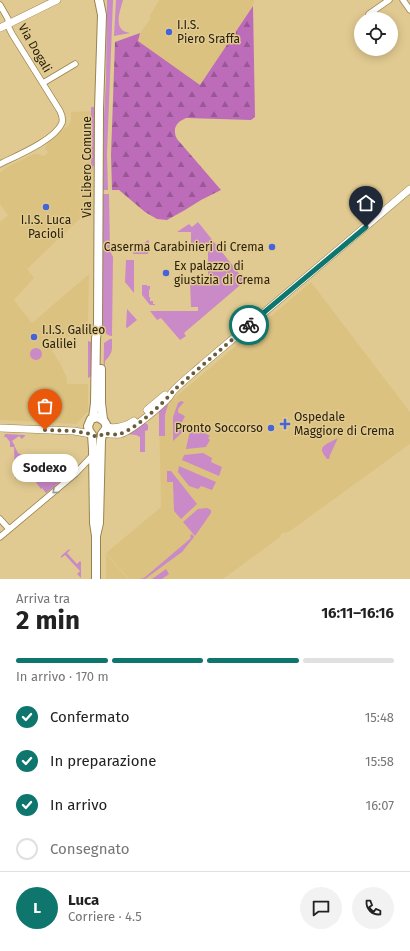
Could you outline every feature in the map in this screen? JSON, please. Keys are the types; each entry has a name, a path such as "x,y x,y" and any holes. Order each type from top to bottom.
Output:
{"main road":[{"name":"Via Libero Comune","path":"96,579 93,454 89,421 93,418 95,403 96,338 98,324 99,116 102,10 100,0"},
{"name":"Via Libero Comune","path":"102,10 105,0"},
{"name":"Via Libero Comune","path":"96,536 99,523 100,450 106,423 103,419 101,403 100,338 98,324"},
{"path":"93,418 98,417 103,419"},
{"path":"90,431 96,436 104,431"}],"street":[{"path":"0,28 57,0"},
{"path":"372,12 389,0"},
{"path":"403,0 410,10"},
{"name":"Via Dogali","path":"0,5 5,13 12,34 60,111 63,122 54,133 36,147 0,164"},
{"name":"Via Dogali","path":"43,82 75,64"},
{"path":"104,431 109,434 120,434 132,428 169,397 174,390 231,340 410,189"},
{"path":"0,428 90,431"},
{"path":"0,537 75,474 93,454"},
{"path":"0,518 9,529"}],"shaded area":[{"path":"107,0 113,0 107,154 108,190 103,190 106,80"},
{"path":"116,0 123,0 119,15 119,25 121,29 130,33 114,36"},
{"path":"159,0 254,0 253,6 200,86 138,41 140,33 151,18 149,17"},
{"path":"91,107 94,107 94,165 91,172"},
{"path":"91,111 91,189 89,191 89,210 27,269 34,278 14,300 32,323 89,274 88,321 52,351 66,376 67,384 88,384 88,411 76,424 0,420 0,222 8,215 0,204 0,173 7,167 34,154 44,156 48,152 45,149 47,144 69,125 71,121 71,112"},
{"path":"103,194 109,194 110,251 113,257 112,336 106,334 102,317"},
{"path":"198,222 245,281 184,333 186,336 180,340 161,318 157,320 150,311 198,311 198,307 191,307 190,282 208,282 208,250 191,250 191,232 177,232 189,224 192,227"},
{"path":"148,240 148,254 133,254 134,251"},
{"path":"126,260 134,260 134,293 125,282"},
{"name":"Ospedale Maggiore di Crema","path":"311,282 410,412 410,444 290,531 282,533 279,538 223,579 129,579 106,553 161,507 159,411"},
{"path":"142,285 150,286 150,301 153,301 153,304 155,305 150,305 142,295"},
{"path":"127,309 137,320 127,328 126,327"},
{"path":"112,339 112,349 105,361 103,401 104,343"},
{"path":"88,341 91,342 91,376 88,378"},
{"path":"38,348 41,349 41,359 34,360 31,359 30,352 31,349"},
{"path":"181,401 184,402 178,409 178,412 185,416 181,424 187,428 173,441 173,417 178,403"},
{"path":"168,404 165,415 165,436 159,436 159,411"},
{"path":"144,422 148,425 148,430 145,431 145,452 140,452 140,437 126,434"},
{"path":"190,430 197,433 199,430 210,436 208,438 210,440 206,447 186,449"},
{"path":"5,434 25,436 22,439 19,436 12,441 15,446 10,447 10,442 6,437 4,437"},
{"path":"338,438 329,459 327,459 322,450 323,446"},
{"path":"14,447 18,453 24,456 42,479 62,480 46,493 42,488 41,489 26,469 15,479"},
{"path":"203,453 212,458 211,462 222,467 219,476 182,460 184,455"},
{"path":"179,466 216,482 212,490 201,486 198,489 189,486 178,472"},
{"path":"167,471 171,471 197,504 181,519 174,511 173,482 167,482"},
{"path":"207,508 211,510 211,513 195,536 183,522 198,509"},
{"path":"192,534 194,537 182,552 145,579 140,579 144,578 191,538 190,536"},
{"path":"69,549 70,550 67,553 77,564 80,561 81,562 81,578 77,574 80,571 65,555 61,558 61,556"},
{"path":"106,554 128,579 106,579"},
{"path":"166,569 169,574 162,579 152,579"}],"green space":[{"path":"253,6 255,117 251,120 186,118 177,124 175,132 177,139 221,190 167,220 157,219 145,212 119,190 112,190 111,155 115,42 140,33 138,41 200,85"}],"way so far":[{"path":"45,430 74,431 91,434 94,436 100,436 104,433 120,434 125,432 160,405 174,390 249,325"}],"place":[{"name":"I.I.S. Piero Sraffa","path":"169,32"},
{"name":"I.I.S. Luca Pacioli","path":"46,207"},
{"name":"Caserma Carabinieri di Crema","path":"272,247"},
{"name":"Ex palazzo di giustizia di Crema","path":"166,273"},
{"name":"I.I.S. Galileo Galilei","path":"34,337"},
{"name":"Ospedale Maggiore di Crema","path":"285,424"},
{"name":"Pronto Soccorso","path":"271,428"},
{"name":"Sodexo","path":"45,430"}],"route":[{"path":"249,325 366,227"}]}
